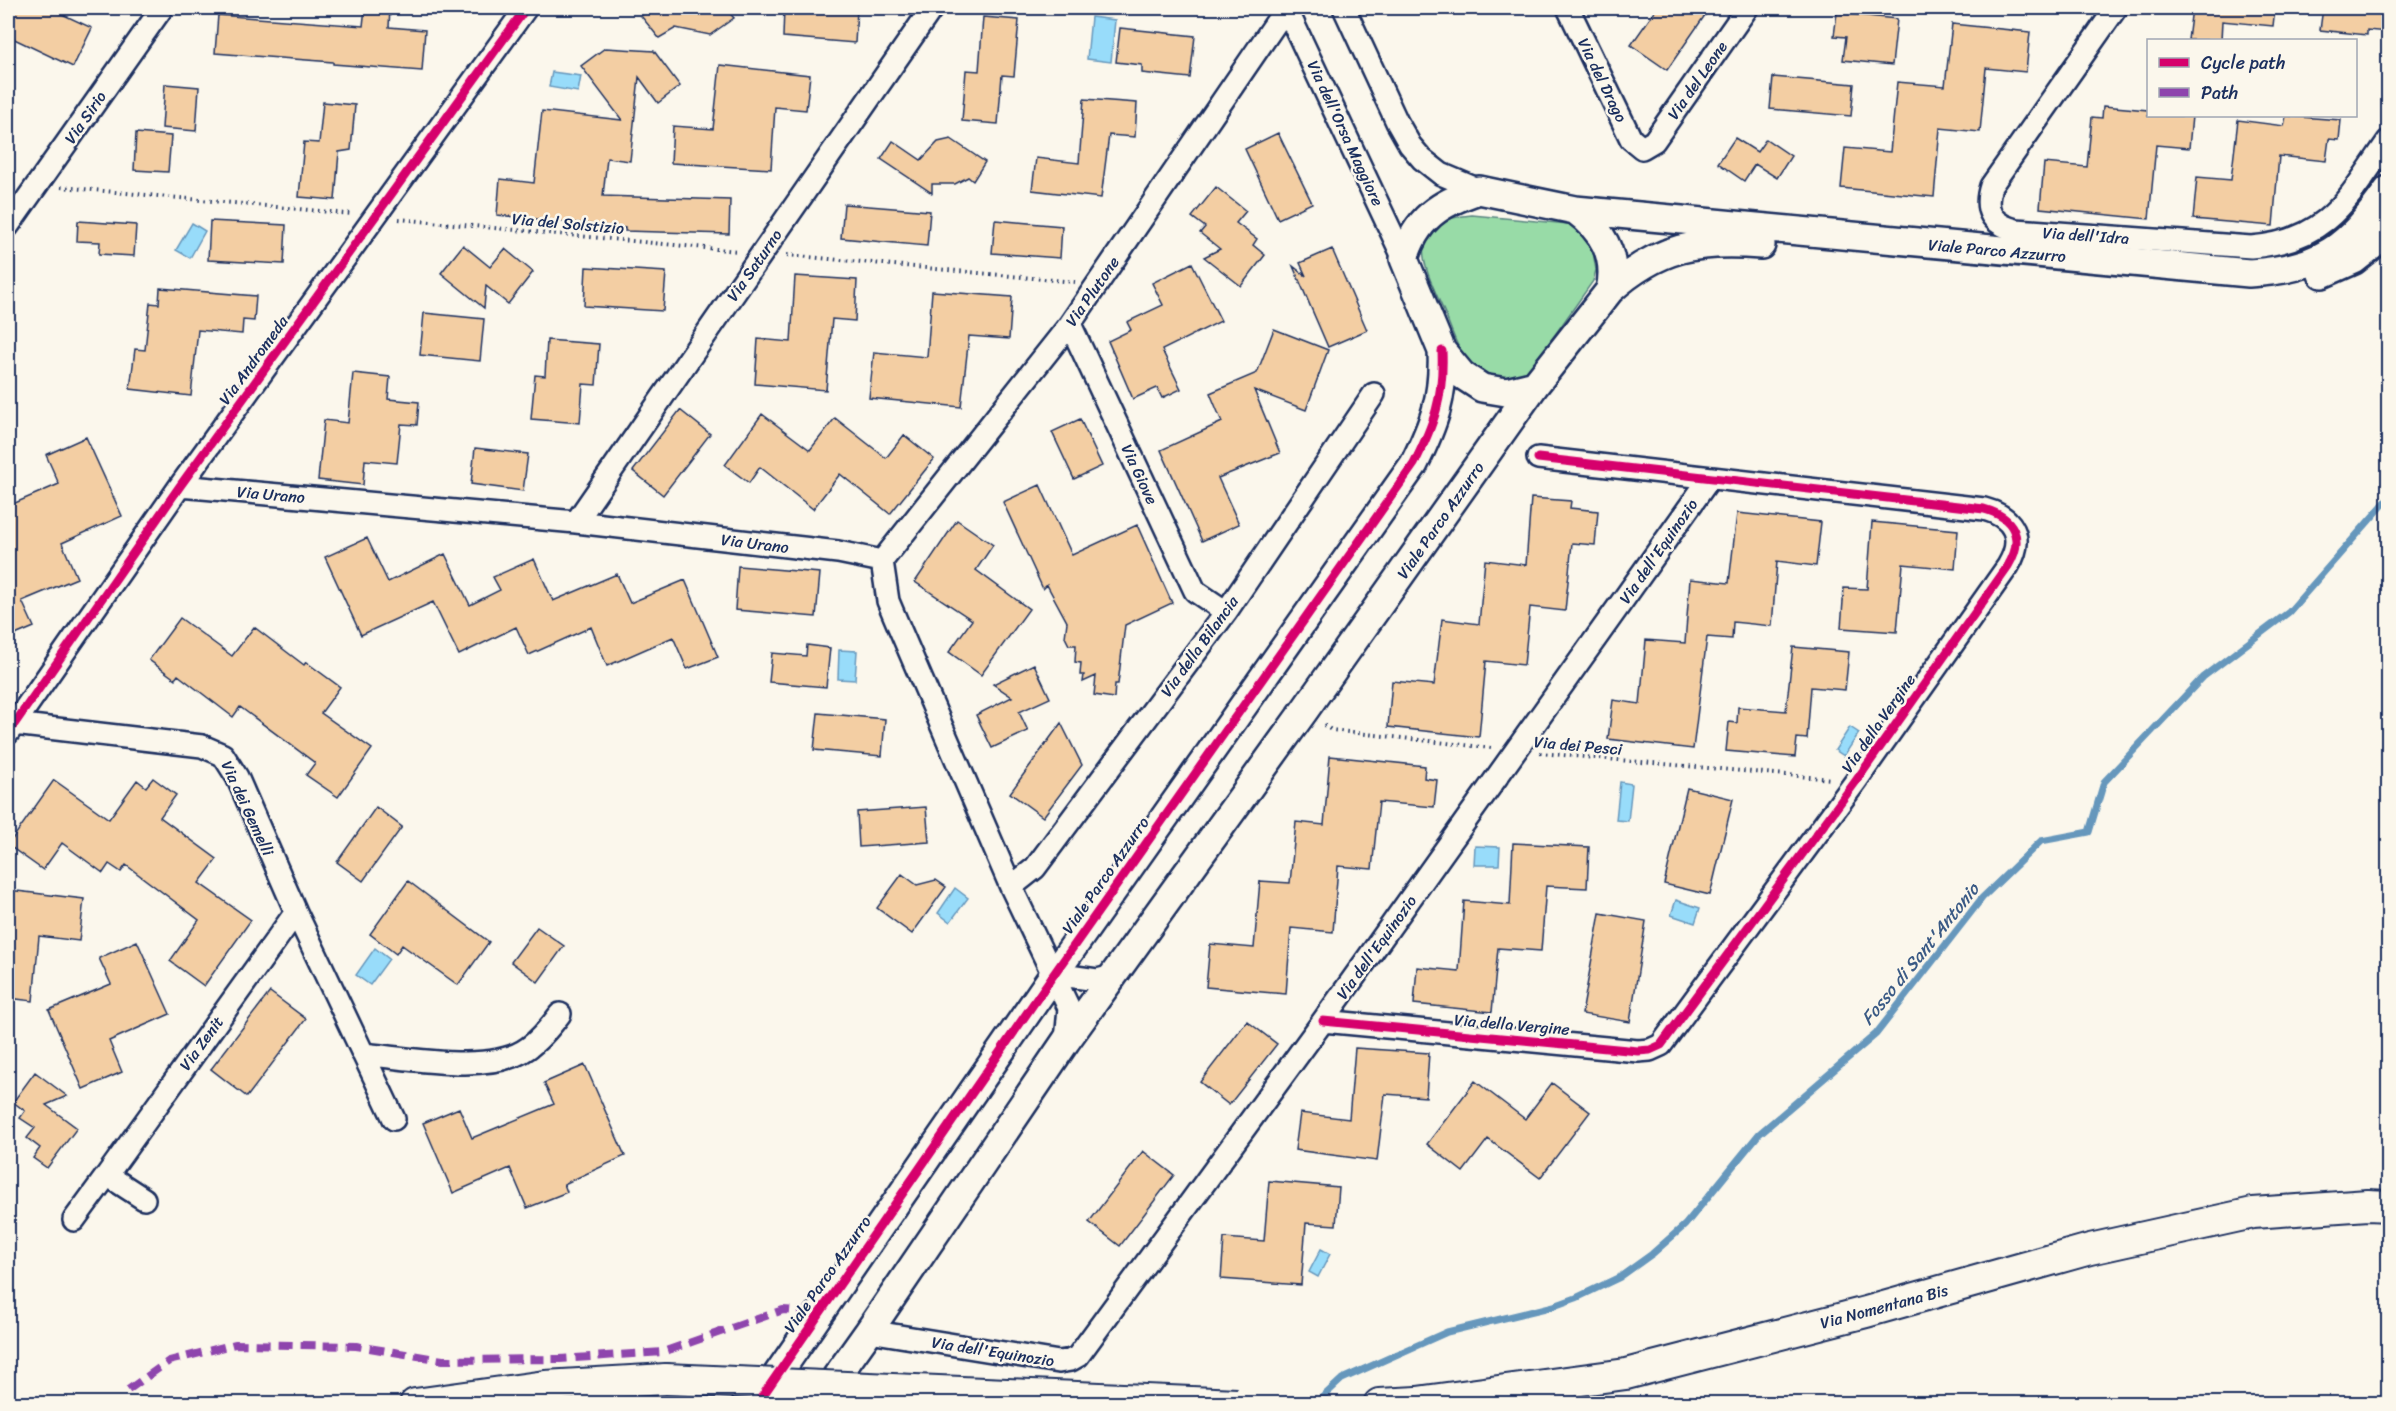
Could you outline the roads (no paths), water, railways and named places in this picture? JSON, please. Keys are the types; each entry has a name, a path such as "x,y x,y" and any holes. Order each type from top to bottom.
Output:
{"main road":[{"name":"Via Nomentana Bis","path":"1379,1404 1417,1402 1626,1374 1866,1312 2090,1249 2253,1213 2368,1205 2388,1206"},
{"path":"415,1404 545,1386 666,1378 1237,1404"}],"street":[{"name":"Via Sirio","path":"8,226 162,8"},
{"name":"Via Andromeda","path":"11,728 180,486 526,8"},
{"name":"Via Saturno","path":"576,522 932,8"},
{"name":"Via dell'Orsa Maggiore","path":"1286,8 1404,259"},
{"name":"Via Plutone","path":"882,561 1070,324 1286,8"},
{"path":"1344,8 1410,145 1436,170 1453,180 1479,190"},
{"name":"Via del Drago","path":"1568,8 1631,139 1642,148"},
{"name":"Via del Leone","path":"1642,148 1654,141 1748,8"},
{"name":"Via dell'Idra","path":"2116,8 1991,186 1988,198 1989,212 2003,227 2016,230 2251,247 2285,242 2309,232 2332,217 2388,141"},
{"path":"1404,259 1413,235 1426,218 1449,202 1479,190"},
{"name":"Viale Parco Azzurro","path":"1479,190 1575,210 2249,273 2295,266 2333,250 2360,230 2388,190"},
{"path":"1575,210 1595,227 1607,245 1613,262 1610,290"},
{"name":"Viale Parco Azzurro","path":"817,1404 1066,1041 1535,385 1610,290 1636,268 1665,253 1721,243 2266,284 2299,281 2334,269 2367,251 2388,233"},
{"name":"Viale Parco Azzurro","path":"1404,259 1442,351 1462,375 1482,388 1506,392 1535,385"},
{"name":"Via Giove","path":"1070,324 1195,591 1226,612"},
{"name":"Viale Parco Azzurro","path":"757,1404 1054,974 1414,464 1438,411 1443,372 1442,351"},
{"name":"Via della Bilancia","path":"1011,887 1035,868 1226,612 1374,394"},
{"name":"Via della Vergine","path":"1323,1021 1638,1051 1656,1048 1665,1040 1856,781 2010,562 2016,546 2014,529 2001,515 1984,509 1538,458"},
{"name":"Via dell'Equinozio","path":"869,1331 1059,1362 1078,1356 1323,1021 1710,478"},
{"name":"Via Urano","path":"180,486 576,522 838,552 882,561"},
{"path":"882,561 888,601 1011,887 1054,974 1097,980 1113,976"},
{"name":"Via dei Gemelli","path":"11,728 202,746 219,752 227,759 394,1119"},
{"name":"Via Zenit","path":"74,1220 296,912"},
{"name":"Viale Parco Azzurro","path":"1054,974 1069,1008 1066,1041"},
{"path":"363,1054 465,1063 510,1058 528,1048 560,1014"},
{"path":"107,1175 144,1199"}],"water":[{"path":"1091,17 1115,20 1111,62 1087,59"},
{"path":"552,72 581,76 578,92 549,87"},
{"path":"192,223 205,231 190,258 176,250"},
{"path":"839,650 857,651 855,680 838,679"},
{"path":"1850,727 1859,733 1844,756 1835,750"},
{"path":"1620,782 1632,784 1628,821 1616,820"},
{"path":"1475,846 1500,847 1499,865 1474,865"},
{"path":"955,888 968,898 950,922 938,913"},
{"path":"1676,900 1700,908 1695,923 1671,915"},
{"path":"375,948 389,959 370,985 356,975"},
{"path":"1321,1249 1330,1254 1318,1277 1309,1272"}],"waterway":[{"name":"Fosso di Sant'Antonio","path":"1315,1404 1342,1379 1447,1332 1554,1306 1576,1298 1620,1277 1652,1254 1685,1225 1759,1134 1876,1034 1982,898 2041,841 2089,832 2104,782 2203,677 2289,612 2388,499"}]}
